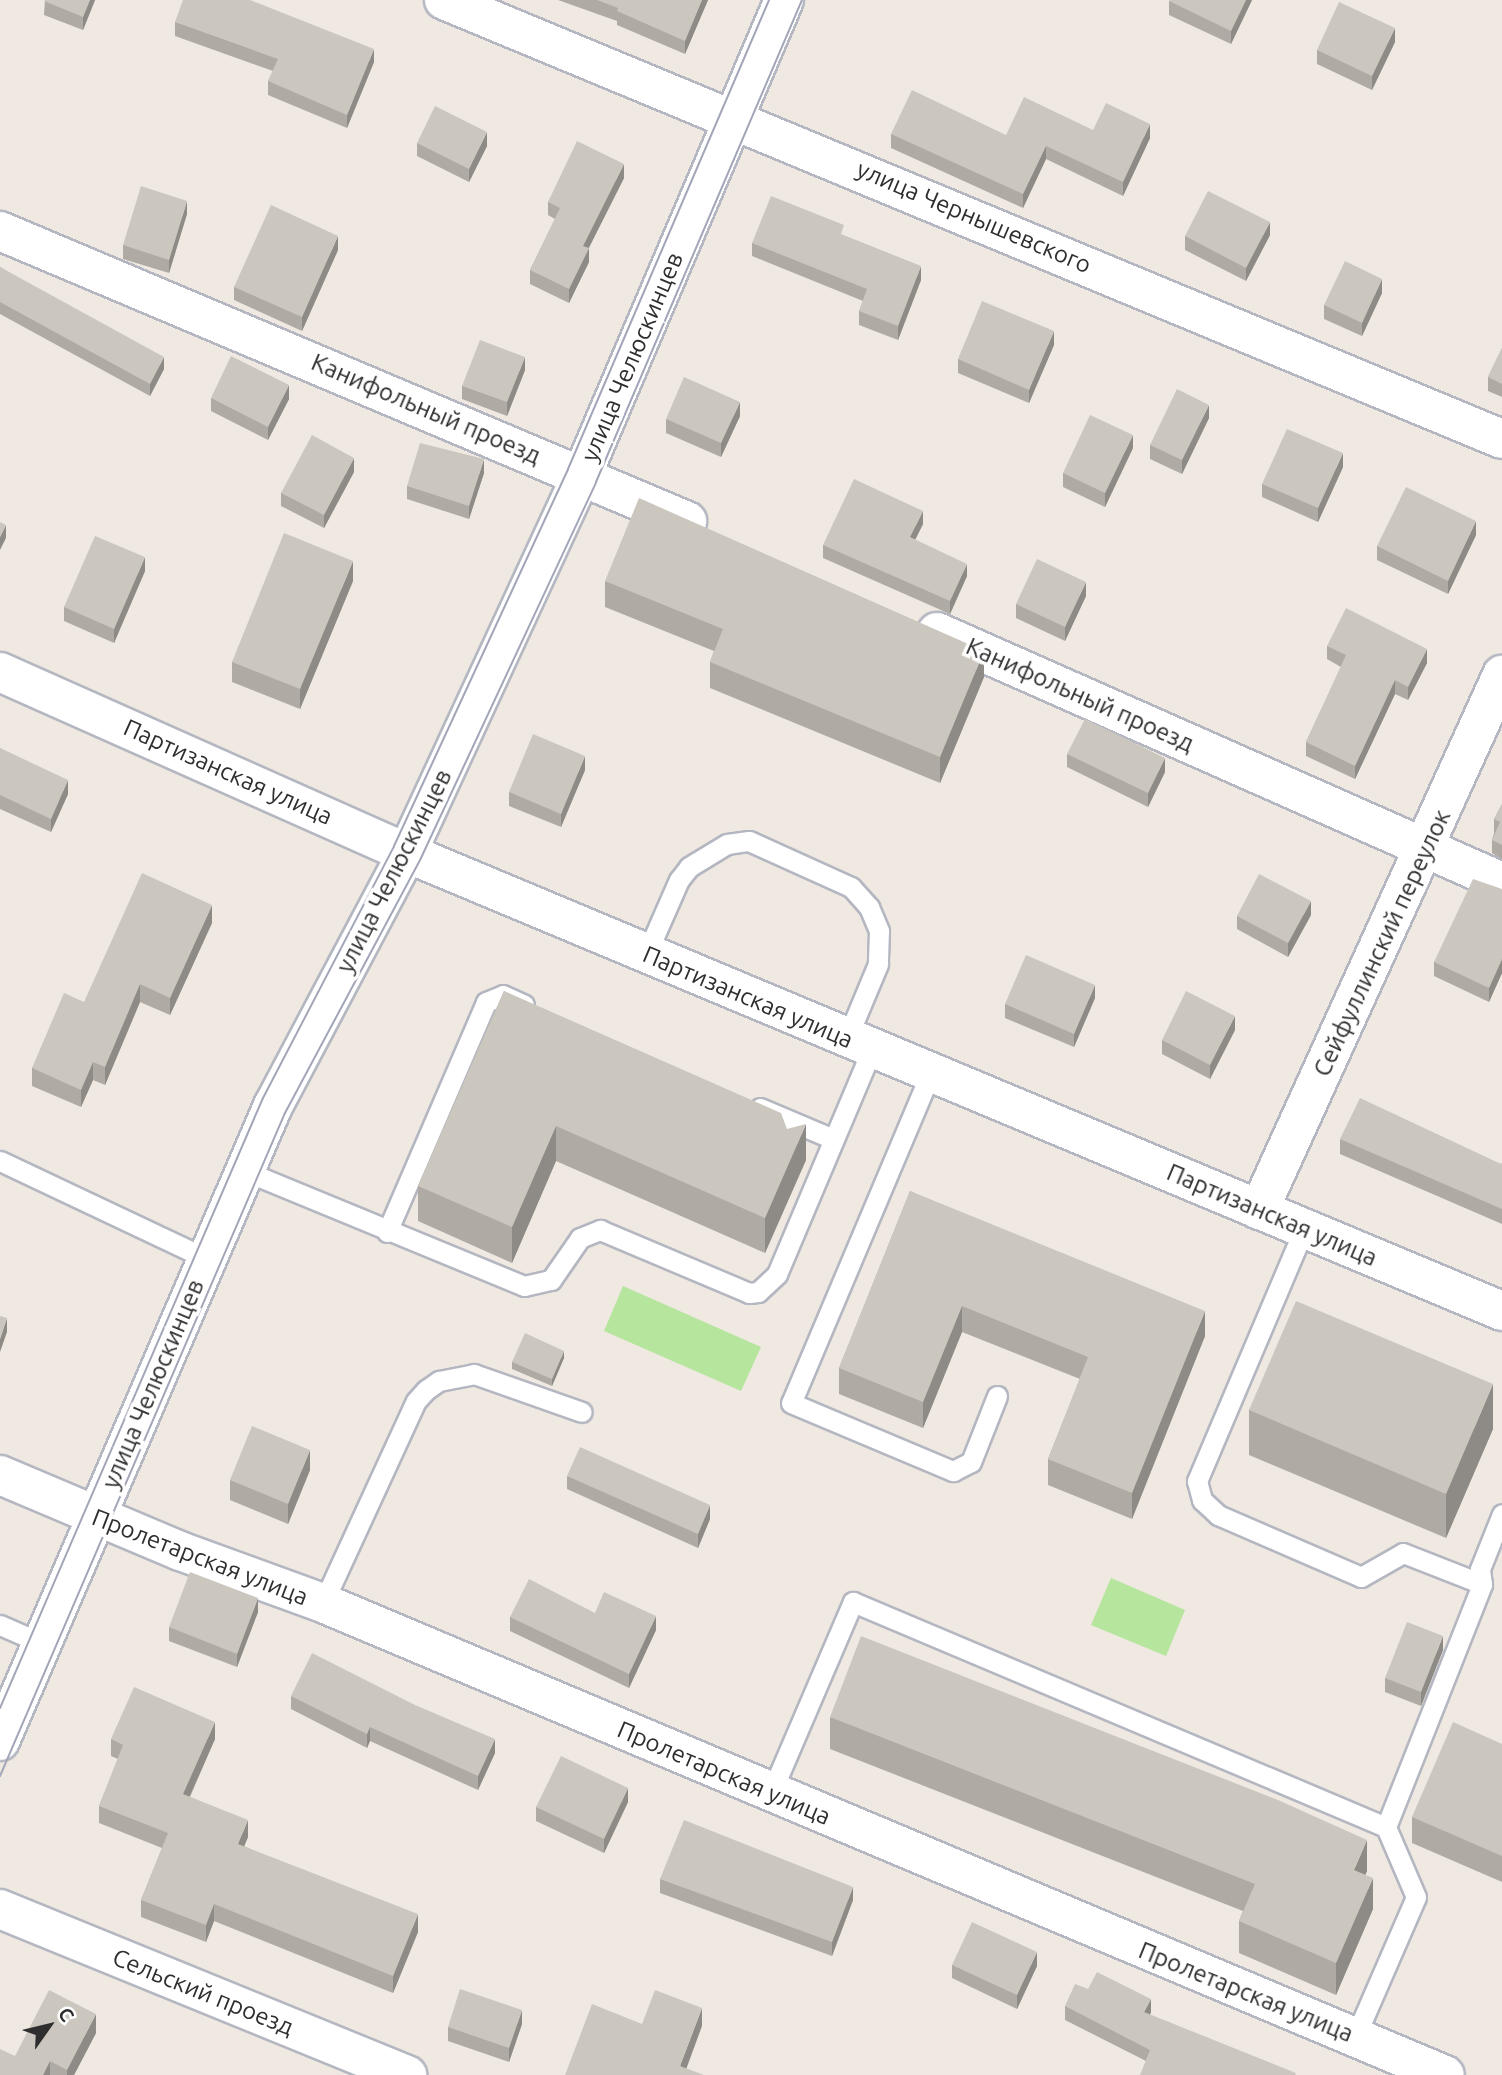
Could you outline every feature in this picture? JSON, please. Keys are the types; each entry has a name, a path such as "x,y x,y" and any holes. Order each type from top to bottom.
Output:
{"street":[{"name":"улица Чернышевского","path":"444,0 732,117 1502,439"},
{"name":"улица Челюскинцев","path":"0,1741 274,1106 407,853 582,475 732,117 785,0"},
{"name":"Канифольный проезд","path":"0,231 582,475 720,536"},
{"name":"Канифольный проезд","path":"909,619 1502,882"},
{"name":"Партизанская улица","path":"0,672 407,853 646,955 1502,1311"},
{"name":"Сейфуллинский переулок","path":"1259,1210 1427,848 1502,675"},
{"name":"Пролетарская улица","path":"0,1475 96,1518 323,1603 1102,1934 1356,2035 1445,2075"},
{"name":"Сельский проезд","path":"0,1909 407,2075"}],"lane":[{"path":"245,1171 387,1232 533,1287 551,1280 580,1238 608,1231 750,1293 758,1292 777,1273 834,1139 878,964 879,931 869,907 851,887 749,841 727,844 689,867 679,880 646,955"},
{"path":"387,1232 486,1002 503,995 540,1012"},
{"path":"931,1072 791,1403 953,1471 971,1462 997,1396"},
{"path":"741,1099 799,1135 834,1139"},
{"path":"0,1161 208,1259"},
{"path":"1304,1229 1198,1481 1202,1500 1218,1515 1361,1577 1403,1553 1482,1584"},
{"path":"323,1603 416,1401 426,1390 439,1381 474,1374 582,1412"},
{"path":"1386,1827 1482,1584 1480,1569 1502,1514"},
{"path":"771,1793 853,1602 1386,1827 1416,1896 1356,2035"},
{"path":"0,1625 41,1643"}],"green space":[{"path":"623,1286 761,1347 741,1391 604,1331"},
{"path":"1111,1578 1185,1610 1166,1656 1091,1625"}],"building":[{"path":"45,0 90,0 83,17"},
{"path":"183,0 250,0 374,49 347,115 268,81 278,59 175,22"},
{"path":"597,0 702,0 685,41"},
{"path":"1170,0 1246,0 1231,31"},
{"path":"1339,2 1395,28 1372,76 1317,50"},
{"path":"912,90 1006,135 1024,97 1093,130 1106,103 1150,124 1123,182 1046,146 1023,194 891,134"},
{"path":"435,106 487,132 469,169 417,143"},
{"path":"577,141 624,164 583,246 589,248 569,289 530,270 560,208 548,202"},
{"path":"141,186 187,201 169,260 123,245"},
{"path":"1208,191 1270,222 1246,268 1185,236"},
{"path":"771,196 844,225 841,234 921,266 898,326 859,311 867,289 752,243"},
{"path":"271,205 338,236 302,317 234,287"},
{"path":"1345,261 1382,279 1362,323 1324,305"},
{"path":"0,267 164,357 150,384 0,302"},
{"path":"982,301 1054,331 1029,390 958,359"},
{"path":"480,340 525,357 507,402 462,386"},
{"path":"1502,348 1502,384 1488,377"},
{"path":"231,356 289,385 268,427 211,398"},
{"path":"684,377 740,402 721,443 666,419"},
{"path":"1177,389 1209,405 1182,460 1150,445"},
{"path":"1090,415 1133,435 1105,493 1063,473"},
{"path":"1287,429 1343,453 1318,508 1262,484"},
{"path":"312,435 354,458 324,515 281,493"},
{"path":"420,443 484,459 469,506 407,486"},
{"path":"854,479 923,511 910,537 967,564 950,601 823,545"},
{"path":"1406,487 1476,521 1448,581 1377,546"},
{"path":"639,498 984,651 940,757 710,662 723,629 605,581"},
{"path":"0,522 6,525 0,537"},
{"path":"284,533 353,561 300,689 232,662"},
{"path":"95,536 145,557 114,629 64,607"},
{"path":"1037,559 1086,582 1065,627 1016,604"},
{"path":"1346,608 1427,649 1408,687 1395,680 1355,766 1306,742 1346,655 1327,646"},
{"path":"1085,719 1165,758 1148,793 1067,754"},
{"path":"533,734 585,756 561,814 509,792"},
{"path":"0,748 68,780 51,819 0,795"},
{"path":"1502,804 1502,845 1492,840 1500,822 1494,819"},
{"path":"142,873 212,905 170,998 140,984 105,1067 93,1062 81,1090 32,1068 64,993 84,1002"},
{"path":"1259,874 1311,901 1288,943 1237,916"},
{"path":"1473,879 1502,889 1502,959 1489,988 1434,962"},
{"path":"1026,955 1095,985 1074,1034 1005,1004"},
{"path":"504,991 781,1113 787,1129 806,1124 765,1218 556,1126 512,1227 418,1186"},
{"path":"1186,991 1235,1016 1210,1065 1162,1040"},
{"path":"1360,1098 1502,1163 1502,1209 1340,1139"},
{"path":"910,1191 1205,1311 1132,1493 1048,1459 1088,1357 962,1306 923,1402 839,1368"},
{"path":"1296,1301 1493,1384 1446,1494 1249,1410"},
{"path":"0,1316 7,1318 0,1339"},
{"path":"525,1333 564,1351 552,1379 512,1362"},
{"path":"252,1426 310,1450 288,1504 230,1480"},
{"path":"580,1447 710,1505 698,1534 567,1476"},
{"path":"190,1572 258,1598 237,1654 169,1627"},
{"path":"529,1579 595,1613 604,1592 656,1616 629,1674 510,1617"},
{"path":"1407,1622 1443,1636 1421,1692 1385,1678"},
{"path":"861,1636 1278,1800 1367,1840 1354,1870 1373,1878 1336,1963 1239,1921 1255,1884 830,1717"},
{"path":"312,1653 415,1705 495,1739 478,1776 370,1727 367,1734 291,1696"},
{"path":"134,1687 215,1722 183,1794 248,1820 238,1844 418,1914 393,1976 214,1904 206,1925 141,1900 168,1833 99,1806 123,1745 111,1739"},
{"path":"1453,1722 1502,1744 1502,1856 1412,1817"},
{"path":"561,1756 628,1788 604,1839 536,1807"},
{"path":"684,1820 853,1887 832,1942 660,1879"},
{"path":"972,1922 1037,1952 1017,1995 952,1965"},
{"path":"1097,1972 1151,1999 1144,2012 1296,2073 1295,2075 1140,2075 1150,2050 1065,2006 1075,1984 1088,1989"},
{"path":"460,1989 522,2010 509,2048 448,2027"},
{"path":"49,1990 96,2014 67,2070 50,2061 43,2075 0,2075 0,2049 15,2056"},
{"path":"655,1990 702,2008 680,2066 704,2075 565,2075 592,2004 642,2024"}],"tram line":[{"path":"0,1708 263,1098 394,846 568,469 769,0"},
{"path":"0,1776 285,1113 421,858 596,482 802,0"}]}
